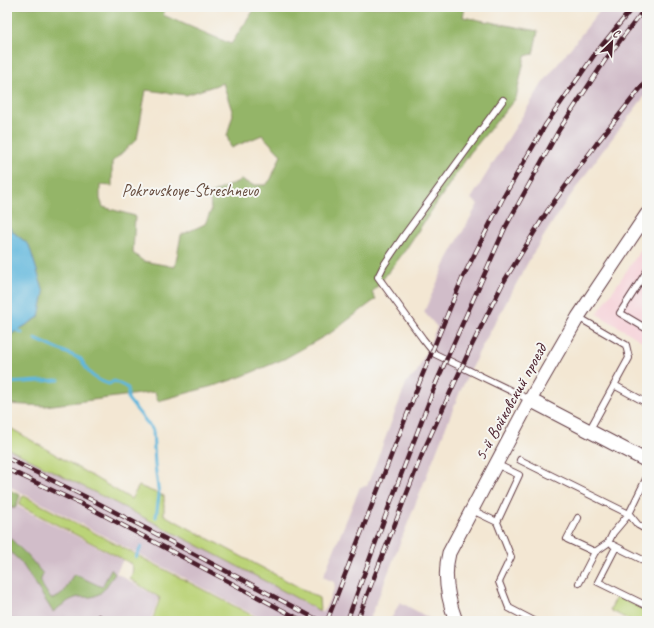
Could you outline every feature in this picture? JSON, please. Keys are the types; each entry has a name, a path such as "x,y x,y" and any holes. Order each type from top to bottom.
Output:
{"street":[{"name":"5-й Войковский проезд","path":"456,621 447,587 446,564 449,553 530,400 578,317 647,214"},
{"path":"530,400 647,461"}],"lane":[{"path":"502,100 405,234 384,265 378,278 422,340 435,354 530,400"},
{"path":"647,271 620,313 647,329"},
{"path":"578,317 626,344 629,358 589,431"},
{"path":"614,385 647,403"},
{"path":"520,460 629,514 638,525 647,530"},
{"path":"496,464 520,475 497,522"},
{"path":"579,583 595,552 608,543 613,533 629,514 647,477"},
{"path":"472,510 497,522 511,557 499,582 509,608 534,621"},
{"path":"578,518 568,539 595,552"},
{"path":"608,543 647,562"},
{"path":"616,547 598,582 647,606"}],"shaded area":[{"path":"603,7 647,7 647,93 601,153 561,209 532,255 479,352 459,394 369,621 266,621 7,485 7,448 117,503 323,613 335,587 334,582 323,577 360,487 367,486 407,381 416,374 437,327 424,312 448,258 478,204 471,199 542,84"},
{"path":"647,241 647,344 597,314"},
{"path":"7,501 123,560 116,573 159,598 150,621 7,621"},
{"path":"400,602 429,618 427,621 390,621"}],"green space":[{"name":"Pokrovskoye-Streshnevo","path":"7,7 166,7 163,15 231,44 256,7 465,7 463,17 538,31 533,54 525,56 516,98 470,153 404,252 372,293 376,299 332,332 284,359 243,376 158,401 155,392 45,406 7,404 7,337 39,317 29,245 12,231 7,223","holes":["223,83 233,114 227,136 231,148 262,135 281,155 271,179 266,185 253,185 241,180 210,194 211,211 205,224 181,235 175,267 143,261 133,253 135,216 103,207 100,199 100,185 112,186 112,162 137,139 146,90 186,95"]},
{"path":"7,426 131,499 139,486 164,496 164,515 319,598 320,611 203,548 7,448"},
{"path":"7,489 20,495 16,507 7,509"},
{"path":"24,496 263,621 152,621 160,598 130,579 133,569 130,563 19,505 22,497"},
{"path":"7,535 43,574 40,582 51,599 56,598 66,590 74,574 102,587 111,569 115,574 99,594 92,597 78,597 72,599 53,612 21,562 7,549"},
{"path":"617,596 647,611 647,621 631,621 610,610"}],"water":[{"path":"7,223 12,231 29,245 44,293 39,317 7,337"}],"waterway":[{"path":"15,329 22,333"},
{"path":"35,339 81,359 86,368 95,378 109,384 114,381 128,388 128,399 153,430 155,465 159,495 156,517"},
{"path":"7,383 59,380"},
{"path":"136,557 141,547"}],"railway":[{"path":"327,621 422,376 462,279 503,198 546,124 595,54 633,7"},
{"path":"347,621 436,383 505,228 559,130 606,59 646,7"},
{"path":"357,621 423,452 471,347 503,283 548,210 597,143 647,80"},
{"path":"7,458 96,502 320,621"},
{"path":"7,469 92,509 303,621"}]}
